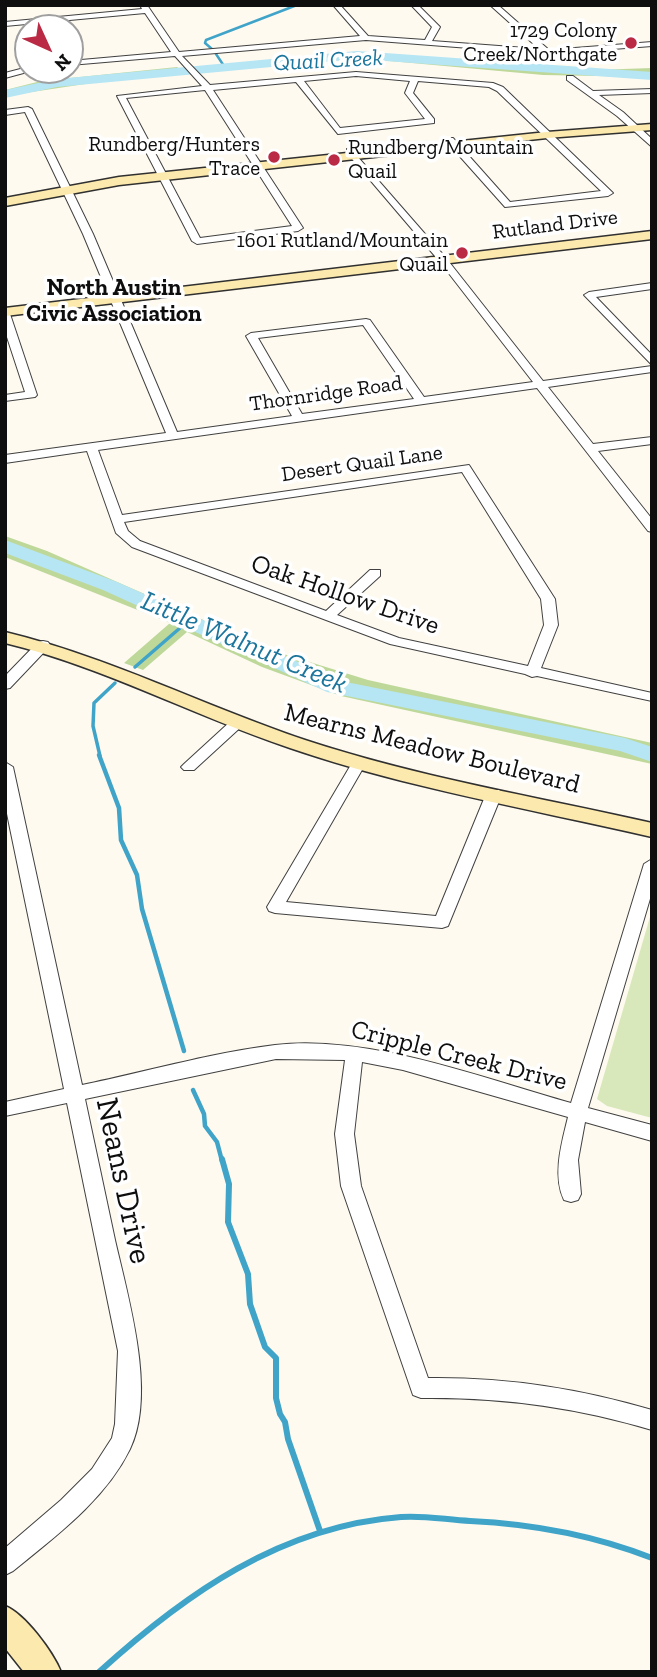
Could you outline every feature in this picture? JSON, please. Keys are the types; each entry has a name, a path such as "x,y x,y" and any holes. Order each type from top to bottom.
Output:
{"street":[{"path":"336,5 366,38"},
{"path":"415,5 436,27 427,43"},
{"path":"493,5 547,52"},
{"path":"5,24 145,8 177,55 198,73 208,88 257,163 298,228 197,241 121,96 208,88 298,79 356,74 495,86 608,193 509,205 452,143"},
{"path":"84,61 366,38 547,52 652,44"},
{"path":"90,51 95,60"},
{"path":"298,79 338,131 431,121 409,93 415,78"},
{"path":"570,78 583,89 593,93 652,144"},
{"path":"593,93 652,91"},
{"path":"5,113 28,108 63,187 88,234 173,435"},
{"path":"5,195 257,163 545,133 652,125"},
{"path":"352,153 443,260 649,521"},
{"path":"5,202 63,187"},
{"name":"Rutland Drive","path":"5,313 652,235"},
{"path":"652,286 589,295 652,362"},
{"path":"5,313 31,395 5,398"},
{"path":"299,418 251,336 366,322 421,401"},
{"name":"Thornridge Road","path":"5,459 652,369"},
{"path":"590,448 652,440"},
{"name":"Oak Hollow Drive","path":"91,447 122,533 136,544 395,641 652,697"},
{"name":"Desert Quail Lane","path":"116,520 465,468 548,599 551,625 532,673"},
{"path":"328,616 375,573"},
{"name":"Mearns Meadow Boulevard","path":"5,636 85,659 237,723 359,763 652,830"},
{"path":"5,685 43,645"},
{"path":"189,767 237,723"},
{"path":"359,763 275,907 442,922 494,794"},
{"name":"Neans Drive","path":"5,767 129,1351 130,1372 123,1441 94,1482 57,1519 5,1563"},
{"path":"571,1194 568,1160 578,1111 652,864"},
{"name":"Cripple Creek Drive","path":"5,1109 276,1052 315,1051 355,1054 403,1063 652,1133"},
{"path":"355,1054 342,1129 344,1156 351,1186 421,1388 475,1386 519,1390 610,1406 652,1420"},
{"path":"5,1622 44,1672"}],"green space":[{"path":"356,53 594,70 652,68 652,77 543,75 357,58 208,72 198,67"},
{"path":"177,67 187,74 92,83 5,96 5,90 29,84 84,84 84,77"},
{"path":"5,536 47,551 274,651 368,680 652,743 652,764 341,696 262,667 187,632 143,670 124,663 170,623 5,557"},
{"path":"652,910 652,1118 607,1106 597,1099"}],"waterway":[{"path":"212,49 205,43 206,40 297,5"},
{"path":"216,54 224,66 222,67"},
{"name":"Quail Creek","path":"5,94 57,83 357,55 652,76"},
{"name":"Little Walnut Creek","path":"5,546 110,586 335,687 625,745 652,755"},
{"path":"135,667 188,621"},
{"path":"100,756 93,726 94,703 115,683"},
{"path":"99,755 119,808 121,840 137,875 142,909 184,1051"},
{"path":"193,1090 204,1114 205,1126 217,1142 222,1161"},
{"path":"222,1159 229,1184 228,1222 248,1274 250,1304 265,1347 276,1358 276,1398 280,1414 285,1422 288,1439 320,1531"},
{"path":"99,1672 166,1616 237,1569 275,1549 315,1534 357,1523 418,1517 517,1525 585,1537 652,1558"}],"place":[{"name":"1729 Colony Creek/Northgate","path":"631,43"},
{"name":"Rundberg/Hunters Trace","path":"274,157"},
{"name":"Rundberg/Mountain Quail","path":"334,160"},
{"name":"1601 Rutland/Mountain Quail","path":"462,253"}],"district":[{"name":"North Austin Civic Association","path":"114,301"}]}
